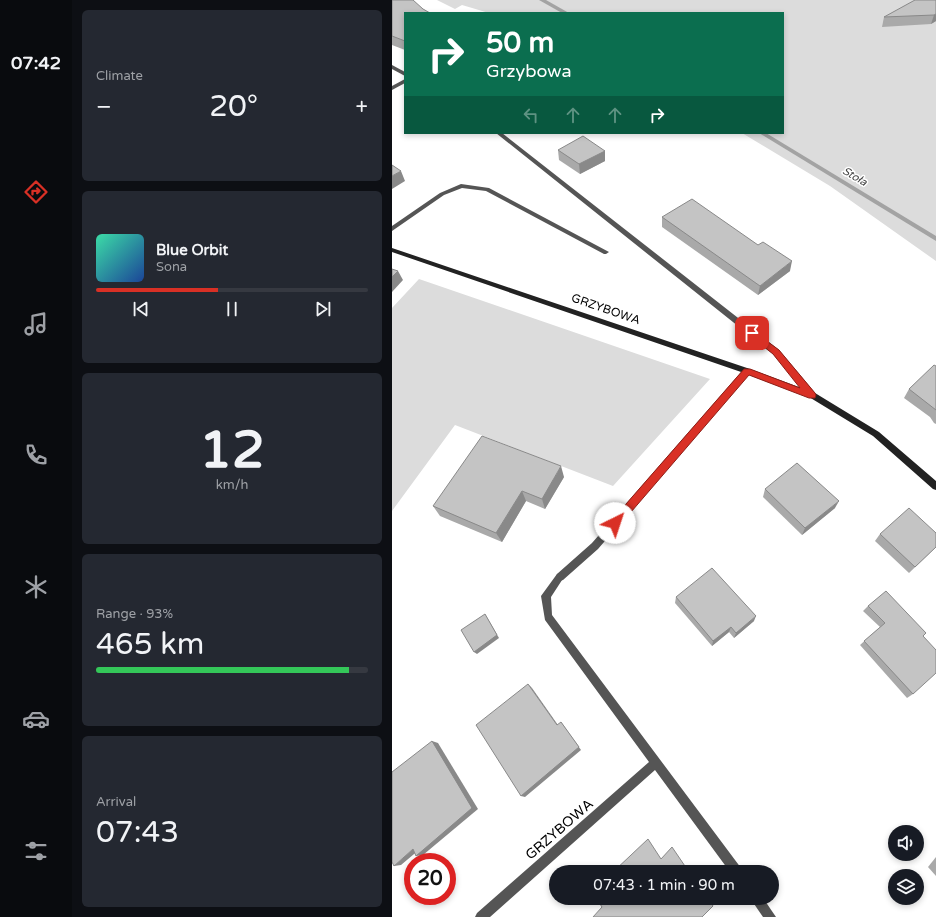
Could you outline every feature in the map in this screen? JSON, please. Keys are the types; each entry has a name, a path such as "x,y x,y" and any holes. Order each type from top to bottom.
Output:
{"street":[{"path":"392,67 404,73"},
{"path":"392,88 404,82"},
{"name":"GRZYBOWA","path":"500,134 776,352 812,395"},
{"path":"392,229 442,194 461,186 487,189 606,252"},
{"name":"GRZYBOWA","path":"392,250 747,371 812,395 876,434 936,486"},
{"path":"732,865 548,617 546,596 560,577 595,546 747,371"},
{"name":"GRZYBOWA","path":"481,917 656,763"},
{"path":"761,905 770,917"}],"shaded area":[{"path":"437,0 936,0 936,261 830,186 744,134 784,134 784,12 486,12 462,5 455,9"},
{"path":"419,279 710,379 613,486 455,425 392,511 392,308"}],"building":[{"path":"392,0 413,0 428,12 404,12 404,41 392,36"},
{"path":"915,0 936,0 936,14 884,17"},
{"path":"583,136 605,151 579,164 558,150"},
{"path":"392,165 401,171 392,176"},
{"path":"692,199 758,245 763,242 792,261 760,286 662,217"},
{"path":"392,269 398,271 392,277"},
{"path":"934,365 936,366 936,410 909,389"},
{"path":"482,436 561,466 542,499 522,491 496,533 433,506"},
{"path":"797,463 839,501 805,528 765,489"},
{"path":"909,508 936,533 936,547 915,567 880,534"},
{"path":"712,568 756,616 736,633 731,627 713,641 676,597"},
{"path":"886,591 926,633 923,636 936,650 936,673 913,694 864,641 885,623 868,606"},
{"path":"485,614 497,635 474,652 461,630"},
{"path":"528,684 557,725 561,722 579,747 521,796 476,725"},
{"path":"432,741 472,808 420,853 415,853 413,849 409,853 404,853 404,857 394,866 392,862 392,772"},
{"path":"648,839 661,859 672,847 684,865 620,865"},
{"path":"601,905 713,906 702,917 593,917 602,907"}],"waterway":[{"name":"Stoła","path":"542,0 564,12"},
{"name":"Stoła","path":"764,134 936,239"}],"route":[{"path":"615,523 747,371 812,395 776,352 752,333"}]}
